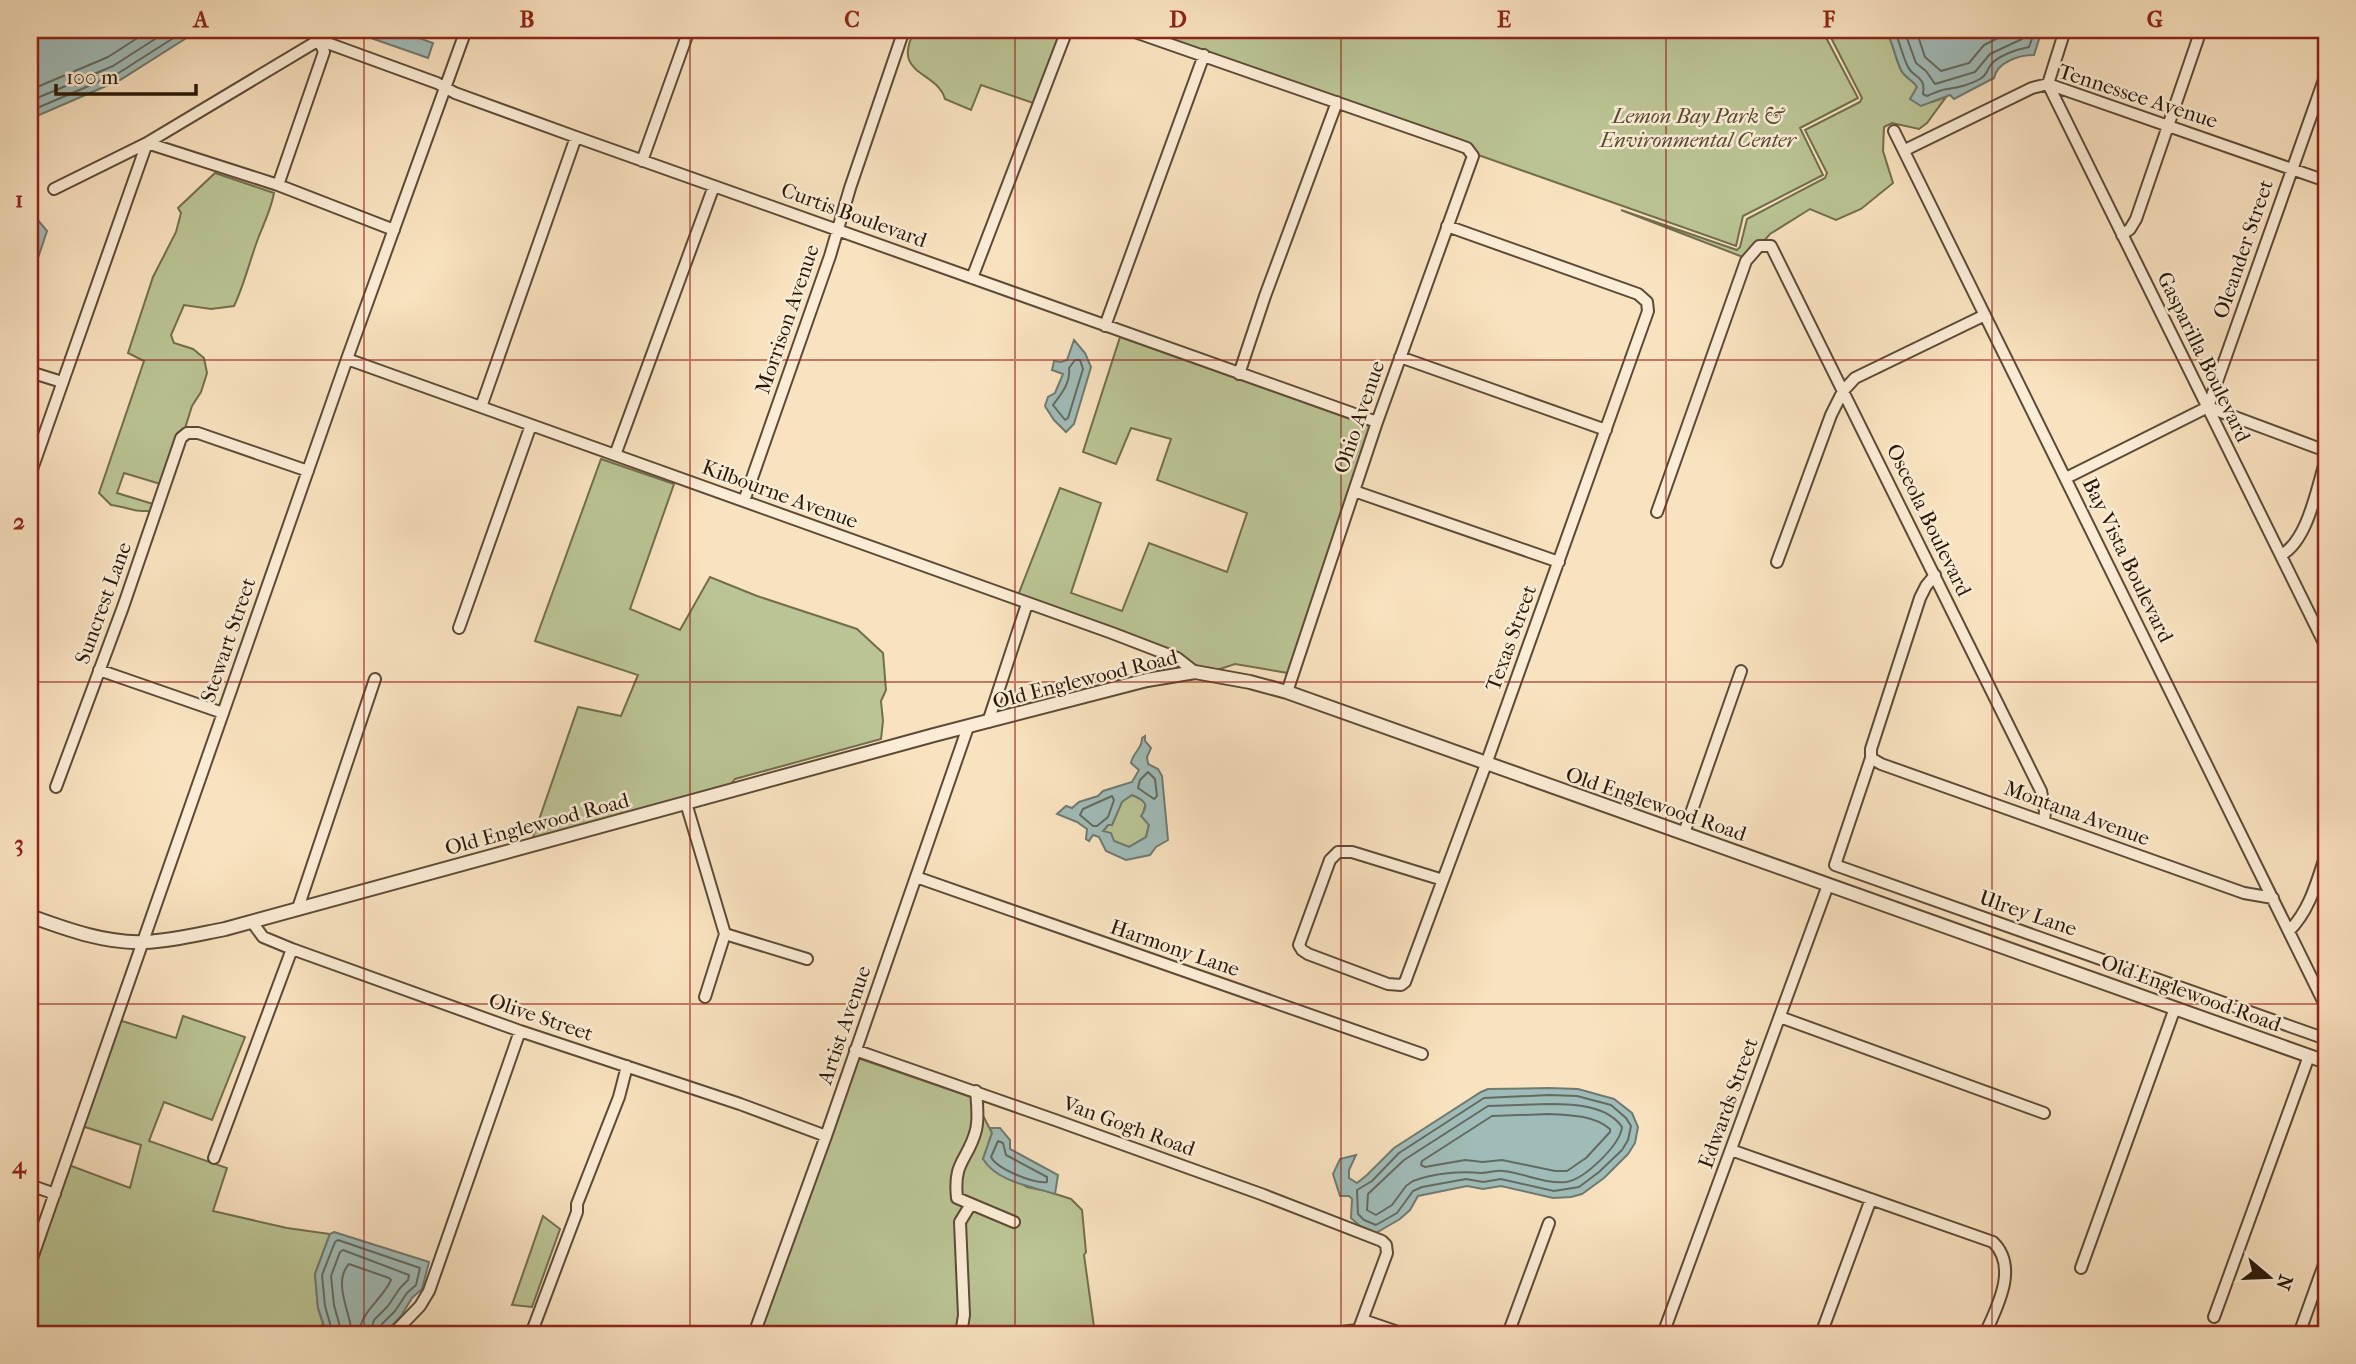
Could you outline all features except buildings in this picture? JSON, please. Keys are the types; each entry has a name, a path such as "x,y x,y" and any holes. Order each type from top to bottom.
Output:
{"street":[{"name":"Stewart Street","path":"30,1264 466,30"},
{"path":"642,161 689,30"},
{"name":"Morrison Avenue","path":"744,501 904,30"},
{"path":"972,278 1066,30"},
{"path":"1129,30 1338,102 1265,296 1239,374"},
{"path":"2048,84 2065,30"},
{"path":"2122,235 2136,219 2201,30"},
{"name":"Curtis Boulevard","path":"321,35 446,88 576,138 1377,422"},
{"path":"54,189 147,143 321,35 324,52 278,185"},
{"path":"1105,327 1204,55"},
{"name":"Oleander Street","path":"2208,407 2326,74"},
{"name":"Tennessee Avenue","path":"1905,150 2032,88 2048,84 2326,181"},
{"name":"Gasparilla Boulevard","path":"2048,84 2326,647"},
{"name":"Ohio Avenue","path":"1287,692 1377,422 1473,156 1467,148 1338,102"},
{"name":"Bay Vista Boulevard","path":"1894,131 2326,1007"},
{"path":"481,407 576,138"},
{"path":"147,143 278,185 394,230"},
{"path":"30,475 147,143"},
{"path":"615,455 714,186"},
{"name":"Texas Street","path":"1443,880 1352,852 1338,852 1330,860 1299,945 1308,954 1388,984 1401,985 1409,970 1443,880 1486,764 1648,311 1647,302 1638,294 1447,226"},
{"name":"Osceola Boulevard","path":"1657,512 1743,268 1751,253 1762,245 1771,246 2041,790 2044,822"},
{"path":"1777,562 1831,415 1843,391 1855,377 1985,315"},
{"path":"1400,357 1606,429"},
{"name":"Kilbourne Avenue","path":"348,359 1177,658 1195,672"},
{"path":"30,372 62,382"},
{"path":"2066,478 2208,407 2326,451"},
{"path":"458,628 531,425"},
{"name":"Suncrest Lane","path":"56,787 181,438 187,433 198,433 308,471"},
{"path":"2281,555 2293,547 2302,533 2326,459"},
{"path":"1354,491 1559,562"},
{"path":"1871,758 1871,749 1920,598 1935,575"},
{"path":"988,722 1027,604"},
{"path":"99,670 223,713"},
{"path":"1684,833 1741,671"},
{"name":"Old Englewood Road","path":"30,916 92,936 143,942 168,940 252,922 1147,680 1195,672 1287,692 2326,1062"},
{"path":"298,908 376,679"},
{"name":"Artist Avenue","path":"754,1334 968,727"},
{"name":"Montana Avenue","path":"1871,758 1881,764 2244,893 2273,898"},
{"name":"Ulrey Lane","path":"1871,758 1835,866 2326,1039"},
{"path":"686,803 725,934 705,997"},
{"path":"2289,931 2307,907 2326,854"},
{"name":"Harmony Lane","path":"916,877 1422,1054"},
{"name":"Edwards Street","path":"1664,1334 1828,885"},
{"name":"Olive Street","path":"252,922 263,937 292,949 826,1136"},
{"path":"725,934 807,959"},
{"path":"214,1158 292,949"},
{"path":"2081,1268 2175,1009"},
{"path":"1780,1017 2044,1113"},
{"path":"393,1334 420,1306 429,1291 520,1031"},
{"name":"Van Gogh Road","path":"856,1050 1261,1194 1376,1238 1387,1245 1387,1253 1359,1328"},
{"path":"2214,1317 2309,1056"},
{"path":"531,1334 577,1212 577,1204 619,1097 627,1066"},
{"path":"976,1091 976,1130 955,1179 957,1198 1014,1222"},
{"path":"1731,1150 1989,1240 2000,1252 2006,1275 1985,1334"},
{"path":"30,1185 55,1194"},
{"path":"1821,1334 1871,1199"},
{"path":"961,1334 964,1315 960,1222 971,1204"},
{"path":"1508,1334 1549,1223"},
{"path":"2299,1334 2326,1259"},
{"path":"1325,1334 1359,1328 1404,1334"}],"green space":[{"path":"915,30 1065,30 1039,105 981,85 971,110 945,99 933,82 911,64 908,56 909,45"},
{"name":"Lemon Bay Park & Environmental Center","path":"1124,30 1822,30 1858,98 1800,128 1823,175 1743,216 1736,246"},
{"path":"1827,30 1886,30 1901,70 1917,87 1911,99 1932,102 1946,97 1927,123 1919,129 1892,123 1884,127 1883,151 1893,183 1861,209 1836,220 1810,209 1770,234 1748,259 1621,210 1737,250 1747,219 1825,178 1827,173 1805,130 1860,102 1862,98"},
{"path":"215,173 274,193 271,204 234,306 211,309 184,305 171,335 174,343 193,349 204,358 207,373 201,392 192,406 167,486 124,473 117,493 163,507 158,512 137,511 111,505 99,493 144,361 128,353 153,277 176,232 181,213 178,208"},
{"path":"1120,337 1367,425 1376,432 1288,673 1235,664 1217,670 1195,667 1017,598 1060,488 1101,503 1071,593 1122,611 1149,543 1227,572 1247,513 1157,480 1171,439 1131,428 1116,464 1083,452"},
{"path":"601,459 674,484 630,609 680,630 710,577 757,596 857,629 883,653 886,690 881,701 881,739 735,779 731,784 532,840 578,707 621,716 638,675 535,641"},
{"path":"1132,795 1146,803 1143,813 1149,825 1146,837 1129,847 1114,841 1103,831 1108,825 1112,825 1122,801"},
{"path":"183,1016 245,1037 212,1120 164,1102 149,1141 227,1168 213,1211 287,1228 330,1234 315,1274 318,1308 323,1324 313,1334 30,1334 30,1278 69,1165 130,1188 141,1145 82,1126 119,1020 176,1038"},
{"path":"849,1055 974,1098 992,1133 983,1159 1027,1187 1071,1199 1082,1210 1086,1252 1084,1255 1095,1334 788,1334 762,1326"},
{"path":"543,1216 560,1229 532,1307 512,1305"}],"water":[{"path":"30,30 199,30 120,80 30,119"},
{"path":"348,30 405,30 405,33 433,43 428,58"},
{"path":"1886,30 2042,30 2034,55 2010,60 1999,68 1994,78 1954,99 1950,95 1921,106 1910,99 1917,87 1901,70"},
{"path":"30,204 47,231 30,282"},
{"path":"1074,340 1085,353 1091,367 1074,424 1066,432 1045,406 1048,397 1055,393 1063,374 1052,370 1054,361 1067,360"},
{"path":"1145,736 1145,741 1151,748 1147,757 1148,764 1158,769 1162,776 1168,840 1156,847 1150,855 1126,860 1106,851 1099,837 1093,835 1089,841 1086,839 1087,829 1057,814 1066,806 1072,808 1103,791 1132,782 1139,770 1131,763","holes":["1132,795 1144,803 1141,816 1149,825 1146,837 1129,847 1114,841 1111,833 1103,831 1108,825 1112,825 1122,802"]},
{"path":"1488,1089 1578,1089 1614,1099 1632,1113 1638,1127 1635,1143 1628,1154 1604,1178 1582,1194 1553,1198 1501,1186 1483,1189 1467,1186 1418,1196 1410,1210 1400,1219 1376,1233 1360,1226 1351,1218 1352,1199 1349,1196 1340,1196 1333,1174 1340,1159 1356,1155 1349,1170 1349,1178 1357,1183 1394,1148 1481,1092"},
{"path":"990,1128 1000,1128 1010,1140 1010,1149 1058,1175 1055,1194 1015,1182 989,1167 983,1159 992,1133"},
{"path":"334,1232 429,1262 422,1289 384,1334 327,1334 318,1308 315,1274 330,1234"}]}
